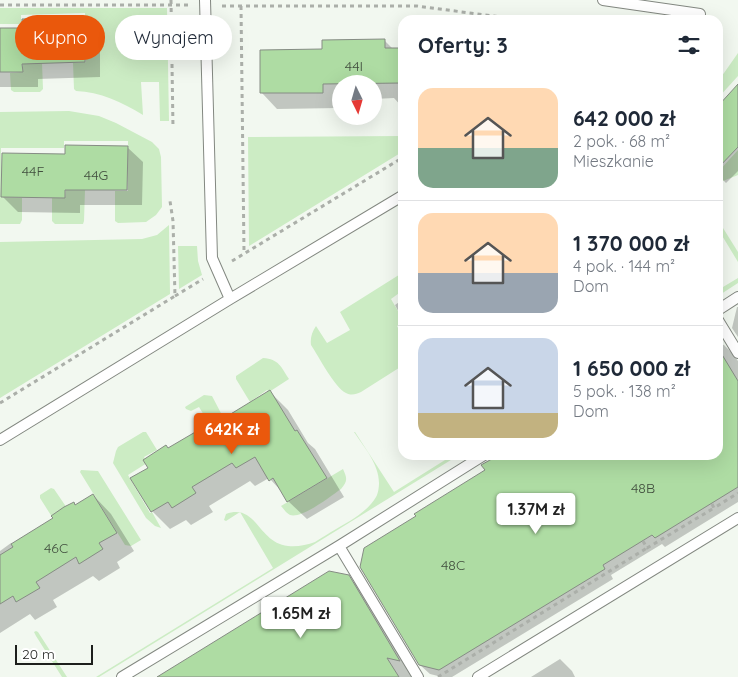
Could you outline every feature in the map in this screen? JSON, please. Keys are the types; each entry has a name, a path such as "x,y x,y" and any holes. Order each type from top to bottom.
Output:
{"lane":[{"path":"205,0 212,258 230,299"},
{"path":"603,0 700,14"},
{"path":"0,440 398,198"},
{"path":"723,307 738,297"},
{"path":"723,328 738,353"},
{"path":"122,677 476,460"},
{"path":"478,677 738,518"},
{"path":"338,546 418,677"}],"path":[{"path":"171,0 173,128"},
{"path":"0,5 171,5"},
{"path":"398,160 244,253 241,6 417,6 485,15"},
{"path":"0,403 175,296 173,221 170,201"},
{"path":"438,677 493,640 738,493"},
{"path":"712,504 714,508"},
{"path":"643,541 647,548"}],"green space":[{"path":"0,8 167,8 167,15 115,15 115,60 168,60 169,121 160,121 159,82 141,82 143,115 111,98 74,89 73,63 86,62 86,60 105,60 105,15 85,15 85,13 15,15 15,24 0,24"},
{"path":"738,53 738,76 723,92 724,73"},
{"path":"42,63 43,89 40,92 14,92 11,90 10,73 23,72 23,64"},
{"path":"69,111 99,116 116,123 152,142 159,149 161,157 162,207 156,215 146,222 118,223 115,221 115,191 128,191 128,141 64,141 64,148 1,148 1,197 22,198 22,220 20,224 0,224 0,112"},
{"path":"398,136 398,154 249,246 248,137"},
{"path":"738,150 738,175 723,181 723,166"},
{"path":"66,190 85,190 83,224 55,224 52,221 52,198 65,198"},
{"path":"169,225 170,294 0,398 0,242 142,239 157,235"},
{"path":"723,228 738,252 738,262 723,237"},
{"path":"178,246 197,246 198,261 202,275 179,289"},
{"path":"398,276 398,294 391,299 398,311 398,369 361,392 352,395 342,390 332,379 311,345 311,337 316,326 327,343 350,330 340,312"},
{"path":"738,278 738,283 723,293 723,287"},
{"path":"263,358 276,362 289,379 269,392 267,390 250,402 236,376"},
{"path":"204,395 212,396 223,417 210,425 199,407 191,411 185,407"},
{"path":"146,432 157,450 144,457 147,463 128,475 161,528 155,526 146,518 113,463 118,447"},
{"path":"354,432 355,432 394,492 445,460 451,460 99,677 96,677 273,568 241,513 251,518 270,538 288,546 302,546 315,542 356,517 372,503 377,494 379,483 374,462"},
{"path":"343,469 346,479 345,484 341,489 316,506 302,514 290,515 281,506"},
{"path":"81,470 98,471 141,540 131,546 125,545 80,472"},
{"path":"51,488 54,489 67,508 52,517 40,498 40,495"},
{"path":"239,513 226,521 224,520 226,514"},
{"path":"36,631 67,677 62,677 36,636 34,632"}],"building":[{"path":"0,28 15,28 15,60 85,60 85,62 22,64 23,72 0,72"},
{"path":"385,39 385,48 398,48 398,83 382,83 382,75 332,75 332,84 323,84 323,93 260,93 260,50 322,49 322,40"},
{"path":"738,84 738,147 723,163 723,100"},
{"path":"65,145 128,146 127,190 65,190 65,198 1,197 2,153 65,154"},
{"path":"723,356 738,381 738,487 655,538 652,535 603,565 605,569 439,670 419,665 360,567 364,548 485,470 481,465 490,460 723,460"},
{"path":"270,390 327,478 287,502 273,478 269,481 255,457 236,468 232,463 192,487 196,493 172,508 168,502 151,512 130,478 148,468 143,460 166,445 168,448 209,424 211,426"},
{"path":"93,494 117,533 99,543 103,549 79,564 76,557 36,582 40,588 16,602 13,596 0,604 0,555 13,547 11,544 53,518 51,516 64,507 74,502 75,505"},
{"path":"329,571 349,575 400,661 387,658 399,677 157,677"}]}
